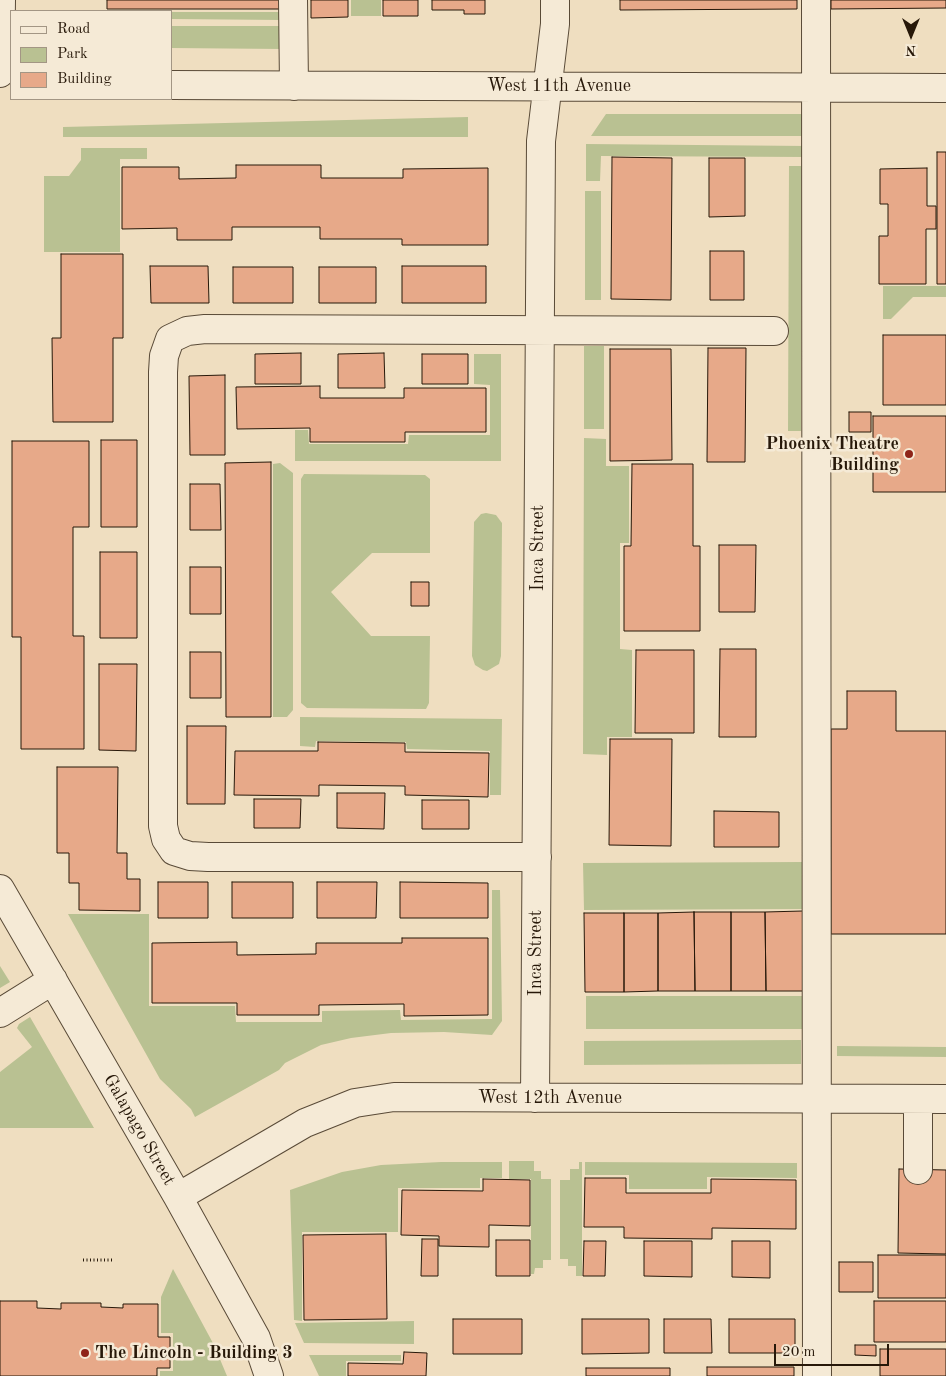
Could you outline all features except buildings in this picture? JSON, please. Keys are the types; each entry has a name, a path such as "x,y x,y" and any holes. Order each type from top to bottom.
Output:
{"street":[{"path":"0,73 1,0"},
{"path":"293,0 294,86"},
{"name":"Inca Street","path":"535,1098 541,141 555,24 555,0"},
{"path":"816,0 818,87 817,1376"},
{"name":"West 11th Avenue","path":"172,85 946,88"},
{"path":"537,856 190,856 174,852 166,839 164,826 164,356 170,339 187,331 205,330 774,331"},
{"name":"Galapago Street","path":"0,889 178,1197 256,1338 269,1376"},
{"path":"0,1013 53,980"},
{"name":"West 12th Avenue","path":"178,1197 305,1123 355,1104 394,1097 946,1099"},
{"path":"918,1099 918,1170"}],"path":[{"path":"83,1260 112,1260"}],"green space":[{"path":"351,0 381,0 381,16 351,16"},
{"path":"172,12 281,12 281,20 172,19"},
{"path":"172,26 282,26 282,49 172,48"},
{"path":"606,114 812,114 812,136 591,136"},
{"path":"468,117 468,137 63,137 63,127"},
{"path":"586,144 807,146 807,157 601,156 600,181 586,181"},
{"path":"81,148 147,148 147,159 120,159 120,252 44,252 44,176 69,176 81,160"},
{"path":"789,166 801,166 801,431 788,431"},
{"path":"585,191 601,191 601,300 585,300"},
{"path":"883,286 946,286 946,297 913,297 891,319 883,319"},
{"path":"584,346 604,346 604,429 584,429"},
{"path":"474,354 501,354 501,461 295,461 295,430 308,430 309,444 408,444 409,435 490,435 490,385 474,384"},
{"path":"584,438 606,439 606,466 629,466 629,543 620,543 620,649 632,650 632,737 607,737 607,755 583,754"},
{"path":"280,463 293,473 293,710 287,717 273,717 273,464"},
{"path":"304,474 425,475 430,479 430,553 372,553 331,592 371,636 430,636 429,703 426,709 307,708 301,703 301,479"},
{"path":"481,514 496,515 502,523 501,656 499,664 487,671 475,665 472,656 474,522"},
{"path":"300,717 502,719 501,795 490,795 490,751 407,749 406,742 316,741 315,747 300,746"},
{"path":"803,862 803,909 584,910 583,863"},
{"path":"492,890 500,890 502,1021 492,1035 444,1032 391,1033 351,1038 321,1045 285,1063 279,1070 195,1117 191,1109 160,1079 68,914 149,914 149,1006 235,1006 236,1022 322,1022 322,1011 400,1010 401,1020 492,1019"},
{"path":"0,966 10,982 0,988"},
{"path":"586,996 804,996 804,1029 586,1029"},
{"path":"30,1017 94,1128 0,1128 0,1072 32,1047 17,1028 19,1024"},
{"path":"801,1040 801,1064 584,1065 584,1041"},
{"path":"837,1046 946,1047 946,1057 837,1056"},
{"path":"509,1161 534,1161 534,1171 541,1171 541,1179 551,1179 551,1260 543,1260 543,1268 535,1268 534,1274 531,1274 531,1179 509,1179"},
{"path":"441,1162 502,1162 502,1178 480,1178 480,1188 398,1188 398,1232 302,1232 302,1321 294,1320 290,1190 342,1172 381,1165"},
{"path":"579,1162 582,1162 582,1276 576,1276 576,1266 568,1266 568,1259 560,1259 560,1180 570,1180 570,1169 579,1169"},
{"path":"585,1162 797,1163 797,1178 707,1177 707,1189 629,1189 629,1175 585,1175"},
{"path":"173,1269 214,1345 227,1376 160,1376 160,1371 173,1371 173,1333 161,1333 161,1297"},
{"path":"414,1321 414,1344 304,1343 295,1323"},
{"path":"309,1355 401,1355 401,1361 346,1361 346,1376 319,1376"}],"place":[{"name":"Phoenix Theatre Building","path":"909,454"},
{"name":"The Lincoln - Building 3","path":"85,1353"}]}
